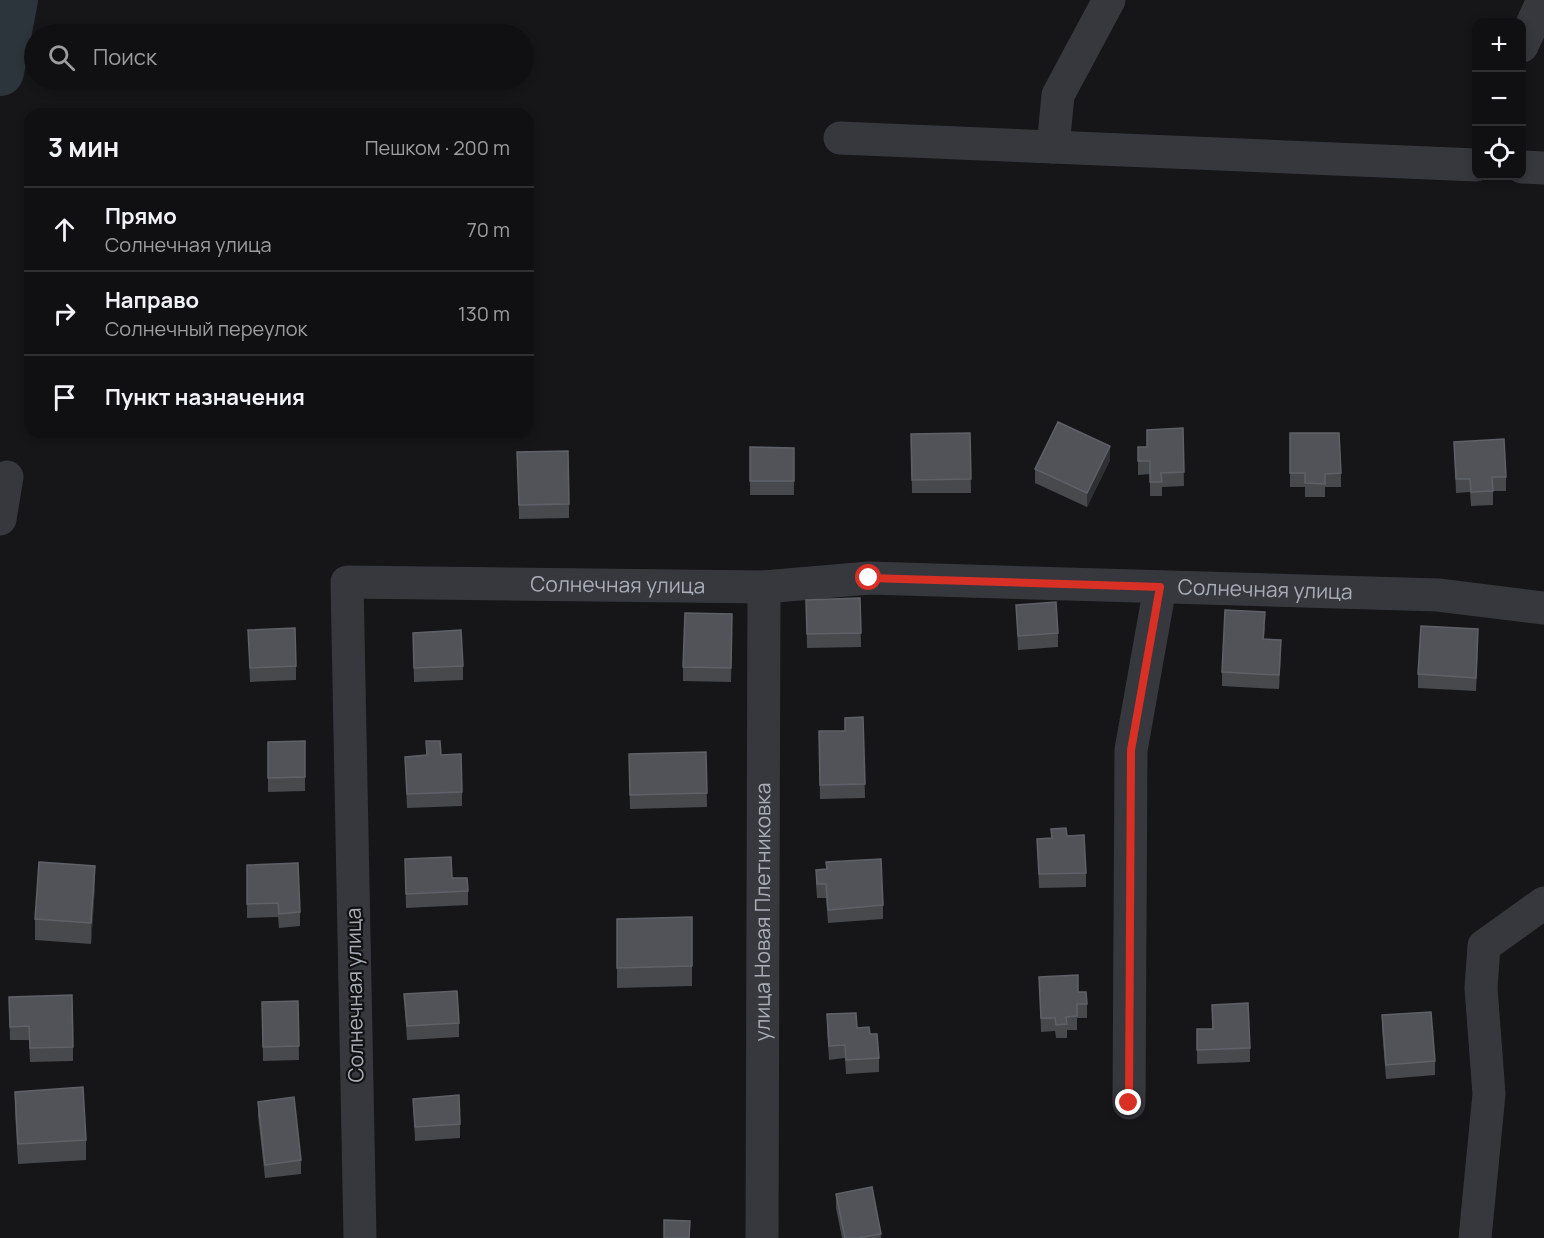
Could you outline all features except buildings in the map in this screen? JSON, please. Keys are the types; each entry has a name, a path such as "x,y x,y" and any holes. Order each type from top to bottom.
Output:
{"street":[{"path":"1053,147 1058,95 1109,0"},
{"path":"1526,36 1543,0"},
{"path":"840,138 1053,147 1472,158"},
{"path":"1526,167 1544,168"},
{"path":"0,519 7,477"},
{"name":"Солнечная улица","path":"360,1238 347,582 764,587 869,578 1438,595 1544,608"},
{"name":"улица Новая Плетниковка","path":"762,1238 764,587"},
{"path":"1129,1103 1131,750 1160,587"},
{"path":"1475,1238 1489,1094 1481,988 1484,946 1544,903"}],"waterway":[{"path":"0,72 14,0"}],"route":[{"path":"869,578 1160,587 1131,750 1129,1103"}]}
